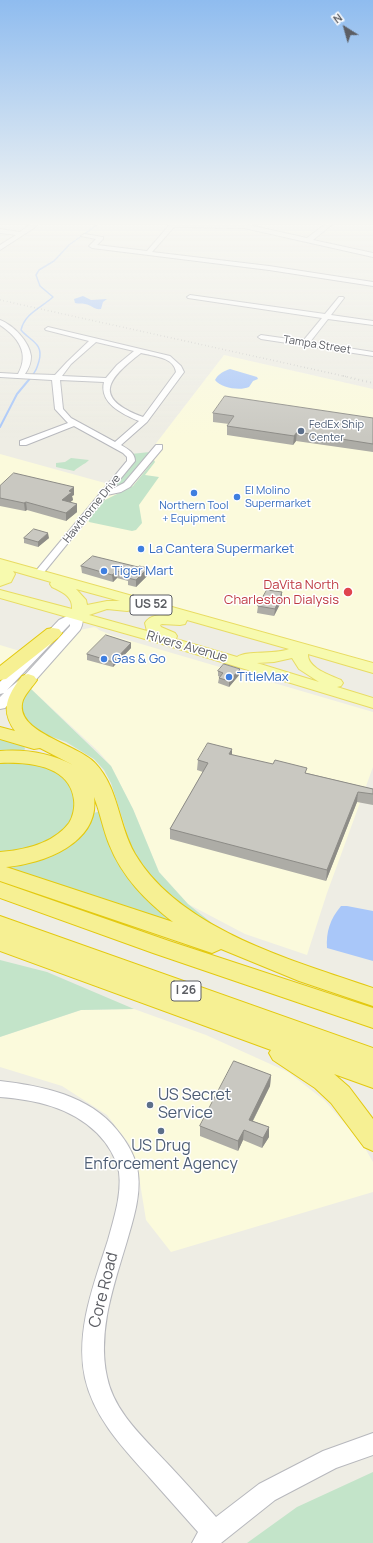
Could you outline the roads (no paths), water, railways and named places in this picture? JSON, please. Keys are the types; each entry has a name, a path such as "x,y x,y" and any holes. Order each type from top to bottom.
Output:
{"highway":[{"path":"0,675 53,633"},
{"path":"28,680 14,700 12,708 16,723 30,736 86,764 98,781 105,797 114,829 126,856 142,881 159,898 182,916 219,940 319,980"},
{"path":"0,733 63,752"},
{"path":"0,757 36,757 51,762 64,769 74,776 81,786 85,805 83,815 71,833 54,846 33,856 0,860"},
{"path":"0,873 373,997"},
{"path":"0,890 161,947 373,1018"},
{"name":"I 26","path":"0,924 373,1058"},
{"path":"0,942 373,1077"},
{"path":"0,952 61,966 96,977"},
{"path":"186,1009 264,1043 324,1080 340,1095 373,1139"}],"main road":[{"name":"US 52","path":"0,563 373,668"},
{"path":"0,568 8,574 6,579 0,582"},
{"path":"38,574 72,591 76,595 80,607 77,615"},
{"name":"Rivers Avenue","path":"0,594 195,649 373,703"},
{"path":"77,615 93,607 117,605 219,625"},
{"path":"195,649 188,641 154,630 152,628 152,623 160,619 172,620 259,636"},
{"path":"228,659 268,658 289,654 301,648"},
{"path":"301,648 300,657 302,662 309,669 322,678 373,698"}],"street":[{"path":"190,297 373,324"},
{"path":"305,344 341,298"},
{"path":"0,322 10,327 18,334 27,355 27,363 23,377"},
{"path":"48,329 168,357 179,367 180,372 144,420 117,445"},
{"name":"Tampa Street","path":"262,336 373,354"},
{"path":"56,379 94,340"},
{"path":"140,350 114,371 107,380 106,388 109,399 116,407 128,414 144,420"},
{"path":"0,375 56,379 107,380"},
{"name":"Hawthorne Drive","path":"38,574 131,461 131,457 126,451 117,445 68,420 59,408 56,379"},
{"path":"23,443 75,424"},
{"path":"105,494 118,490 127,485 159,447"},
{"path":"0,690 62,623 77,615"},
{"path":"0,705 9,695 28,680 76,627 77,615"},
{"name":"Core Road","path":"0,1089 27,1092 54,1099 93,1117 114,1138 125,1161 128,1172 128,1196 110,1266 99,1301 92,1342 96,1378 102,1397 118,1426 209,1538"},
{"path":"209,1538 267,1492 331,1459 373,1444"}],"water":[{"path":"83,296 91,300 107,299 103,302 101,309 99,309 84,304 75,303 74,299"},
{"path":"230,369 257,377 258,379 253,381 249,387 241,389 226,387 215,380 221,373"},
{"path":"341,906 373,911 373,961 327,948 327,937 330,926 334,916"}],"waterway":[{"path":"31,377 38,366 40,350 38,346 21,330 26,319 53,297 49,294"},
{"path":"0,427 17,394 32,376"}],"railway":[{"path":"0,300 348,377"},
{"path":"343,376 373,383"}],"place":[{"name":"FedEx Ship Center","path":"301,431"},
{"name":"Northern Tool + Equipment","path":"194,493"},
{"name":"El Molino Supermarket","path":"237,497"},
{"name":"La Cantera Supermarket","path":"141,549"},
{"name":"Tiger Mart","path":"104,571"},
{"name":"DaVita North Charleston Dialysis","path":"348,592"},
{"name":"Gas & Go","path":"104,659"},
{"name":"TitleMax","path":"229,677"},
{"name":"US Secret Service","path":"150,1105"},
{"name":"US Drug Enforcement Agency","path":"161,1131"}]}
